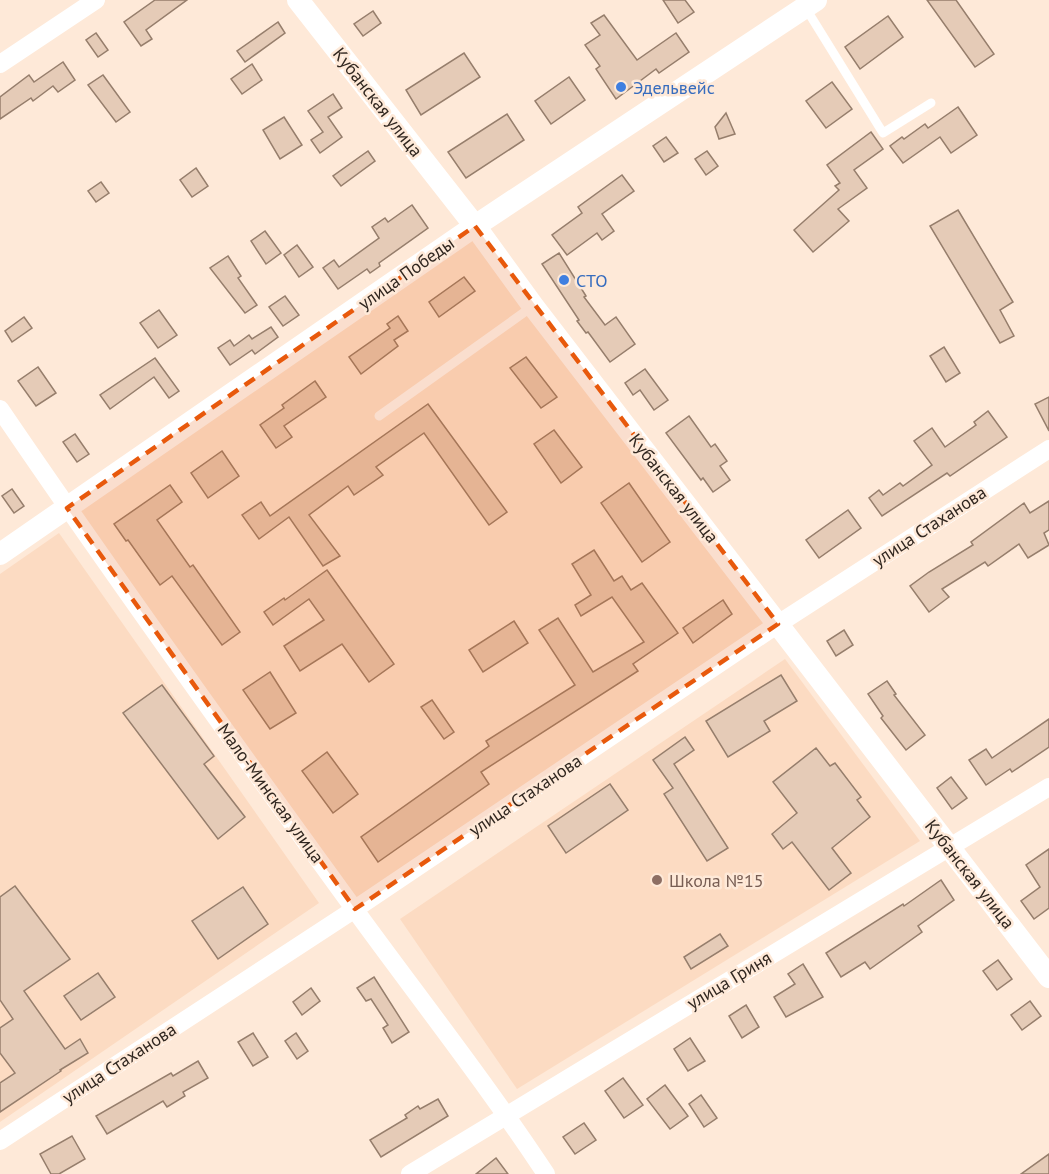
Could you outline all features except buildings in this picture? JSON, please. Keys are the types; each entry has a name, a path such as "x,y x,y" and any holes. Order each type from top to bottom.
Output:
{"street":[{"path":"0,64 96,0"},
{"name":"Кубанская улица","path":"298,0 475,226 533,306 1049,977"},
{"name":"улица Победы","path":"0,554 475,226 811,4"},
{"name":"Мало-Минская улица","path":"0,409 67,508 355,909 507,1114 546,1174"},
{"name":"улица Стаханова","path":"0,1141 355,909 778,624 1049,449"},
{"name":"улица Гриня","path":"410,1174 1049,787"}],"lane":[{"path":"811,4 883,133 931,103"},
{"path":"379,416 533,306"}],"highlighted area":[{"path":"475,226 778,624 355,909 67,508"}],"shaded area":[{"path":"59,533 319,903 0,1122 0,574"},
{"name":"Школа №15","path":"785,659 920,841 517,1089 400,919"}],"place":[{"name":"Эдельвейс","path":"621,87"},
{"name":"СТО","path":"564,280"},
{"name":"Школа №15","path":"657,880"}]}
